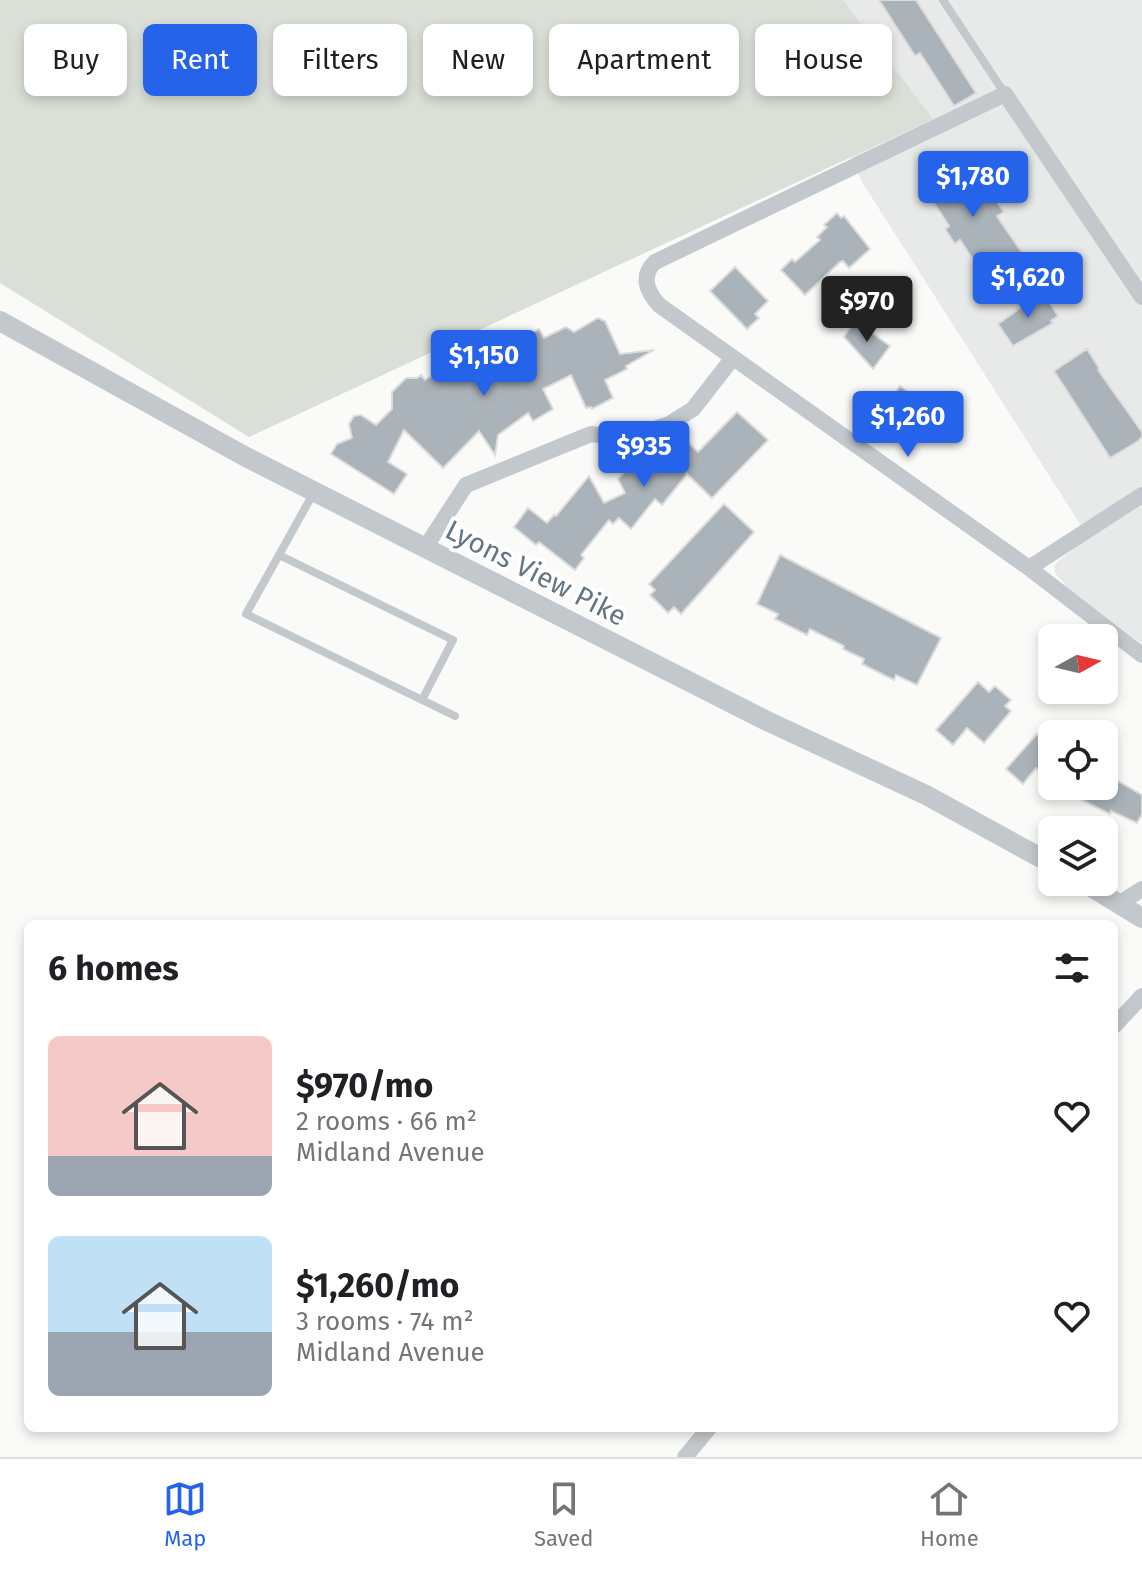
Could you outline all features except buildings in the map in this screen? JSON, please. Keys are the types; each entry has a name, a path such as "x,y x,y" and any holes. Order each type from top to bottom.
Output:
{"street":[{"path":"1142,297 1005,94 655,262 648,269 646,281 649,294 659,305 1029,568 1142,655"},
{"name":"Lyons View Pike","path":"0,321 246,457 767,721 926,795 1038,856"},
{"path":"425,548 466,485 591,434 613,437 642,433 669,424 693,409 732,359"},
{"path":"1029,568 1142,495"},
{"path":"1120,903 1142,889"},
{"path":"1108,896 1142,918"},
{"path":"1118,1022 1142,996"},
{"path":"685,1457 706,1432"}],"lane":[{"path":"943,0 1005,94"},
{"path":"314,491 246,614 455,716"},
{"path":"279,555 453,640 422,700"}],"shaded area":[{"path":"0,0 843,0 861,24 755,24 755,96 892,96 892,65 933,119 249,437 0,283"},
{"path":"843,0 1142,0 1142,644 1069,589 1054,571 1055,564 1086,539 1080,524 862,182 851,157 932,119 892,66 892,24 861,24"}]}
